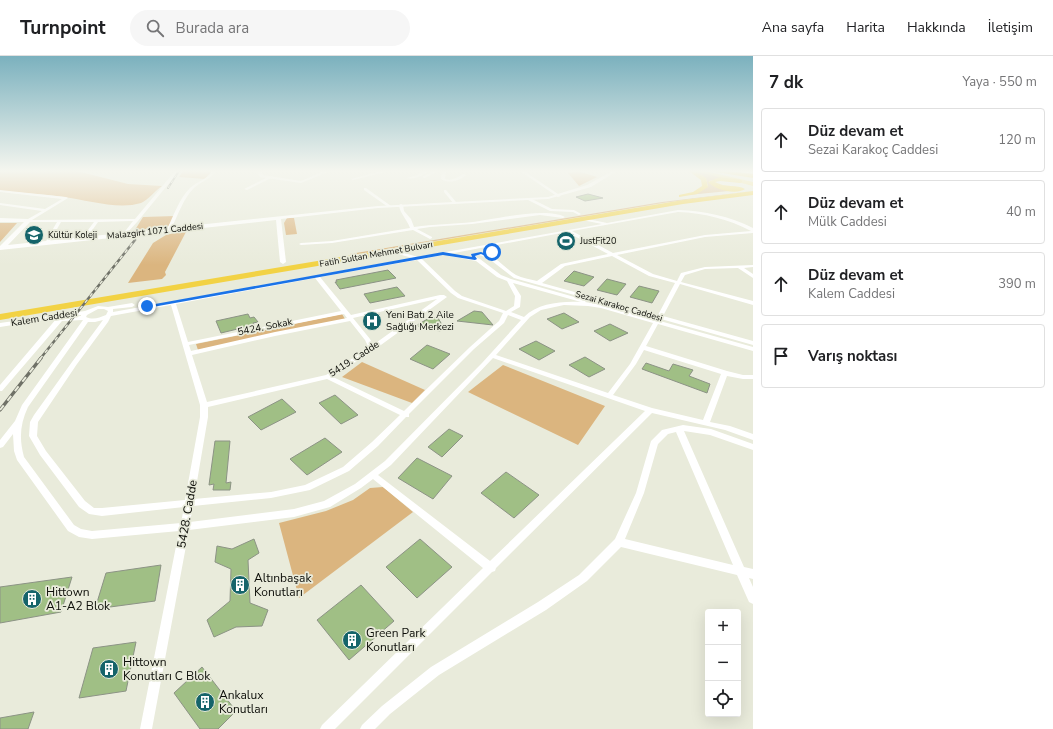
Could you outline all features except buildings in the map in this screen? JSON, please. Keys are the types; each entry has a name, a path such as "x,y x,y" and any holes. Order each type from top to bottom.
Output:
{"highway":[{"name":"Fatih Sultan Mehmet Bulvarı","path":"0,317 87,308 109,309 394,250 418,253 581,216 651,202"},
{"name":"Fatih Sultan Mehmet Bulvarı","path":"0,309 562,217 619,213 683,202"}],"street":[{"path":"1,249 28,221 59,202"},
{"path":"125,234 151,202"},
{"path":"169,229 181,202"},
{"path":"384,202 389,206"},
{"name":"Malazgirt 1071 Caddesi","path":"1,249 84,238 278,217 401,205 466,202"},
{"path":"536,202 551,210 574,211 581,216 605,224"},
{"path":"0,204 46,210"},
{"path":"401,205 402,210 409,218 410,225 413,229 430,238"},
{"path":"109,309 384,262 418,253 443,251 678,211 696,212 726,217 753,231"},
{"path":"619,213 632,219"},
{"path":"301,244 332,242 413,229 540,214 562,217"},
{"path":"278,217 283,262"},
{"path":"0,220 137,220"},
{"path":"47,243 60,220"},
{"path":"84,238 97,220"},
{"path":"443,254 567,230 645,273 678,284 753,303"},
{"path":"538,283 566,264 705,236 753,231"},
{"path":"475,259 473,255 477,253 490,257 498,244"},
{"path":"394,250 408,255"},
{"path":"418,253 456,294 463,298 525,319"},
{"path":"109,309 174,302 316,276 418,253 443,254 475,259 499,276 509,280 606,307 658,319 753,349"},
{"name":"Sezai Karakoç Caddesi","path":"490,257 512,274 538,283 658,319 753,343"},
{"path":"609,396 633,364 683,274 705,268 753,266"},
{"path":"740,267 753,276"},
{"path":"316,276 368,340 372,348"},
{"path":"109,309 101,327 74,363 34,422 33,436 43,453 82,504 92,511 102,512 271,495 307,488 346,469 406,415 472,348 502,322 506,313 515,309 518,303 518,296 509,280"},
{"path":"188,354 456,294"},
{"name":"5419. Cadde","path":"204,405 328,377 444,297"},
{"name":"5428. Cadde","path":"146,729 185,526 204,417 204,405 174,302"},
{"path":"87,308 80,328 25,407 18,423 16,441 20,458 71,528 84,534 92,535 185,526 282,514 327,504 374,476 492,356 525,319 539,309 564,303 588,304 606,307"},
{"name":"Kalem Caddesi","path":"0,325 87,308"},
{"name":"Kalem Caddesi","path":"0,329 60,319 97,320 109,309"},
{"name":"5424. Sokak","path":"185,344 344,312"},
{"path":"0,389 60,319"},
{"path":"80,328 90,324 96,324 101,327"},
{"path":"642,347 743,377 753,377"},
{"path":"492,356 650,410 706,423 753,437"},
{"path":"706,423 725,372"},
{"path":"328,377 406,415"},
{"path":"326,729 650,410"},
{"path":"0,443 18,423"},
{"path":"366,729 386,710 435,671 542,606 583,578 619,542 640,493 654,443 665,432 683,428 711,432 753,447"},
{"path":"679,429 753,599"},
{"path":"374,476 491,568"},
{"path":"619,542 753,574"}],"shaded area":[{"path":"94,202 142,202 132,205"},
{"path":"660,202 667,202 352,255 350,254"},
{"path":"175,216 168,227 135,230 143,217"},
{"path":"287,218 294,218 297,234 286,235 284,223"},
{"path":"0,223 17,223 0,242"},
{"path":"187,230 165,272 166,275 162,279 128,283 153,243 166,235"},
{"path":"342,314 345,319 198,350 196,344"},
{"path":"362,362 425,390 412,403 342,377"},
{"path":"503,365 605,406 578,445 468,392"},
{"path":"383,487 413,512 299,598 279,523 326,511 353,500 370,488"}],"railway":[{"path":"40,359 135,240"},
{"path":"0,410 41,358"}],"place":[{"name":"Kültür Koleji","path":"34,235"},
{"name":"JustFit20","path":"566,241"},
{"name":"Yeni Batı 2 Aile Sağlığı Merkezi","path":"372,321"},
{"name":"Altınbaşak Konutları","path":"240,585"},
{"name":"Hittown A1-A2 Blok","path":"32,599"},
{"name":"Green Park Konutları","path":"352,640"},
{"name":"Hittown Konutları C Blok","path":"109,669"},
{"name":"Ankalux Konutları","path":"205,702"}],"route":[{"path":"147,306 443,254 458,255 475,259 472,256 477,253 485,254 490,257 492,252"}]}
